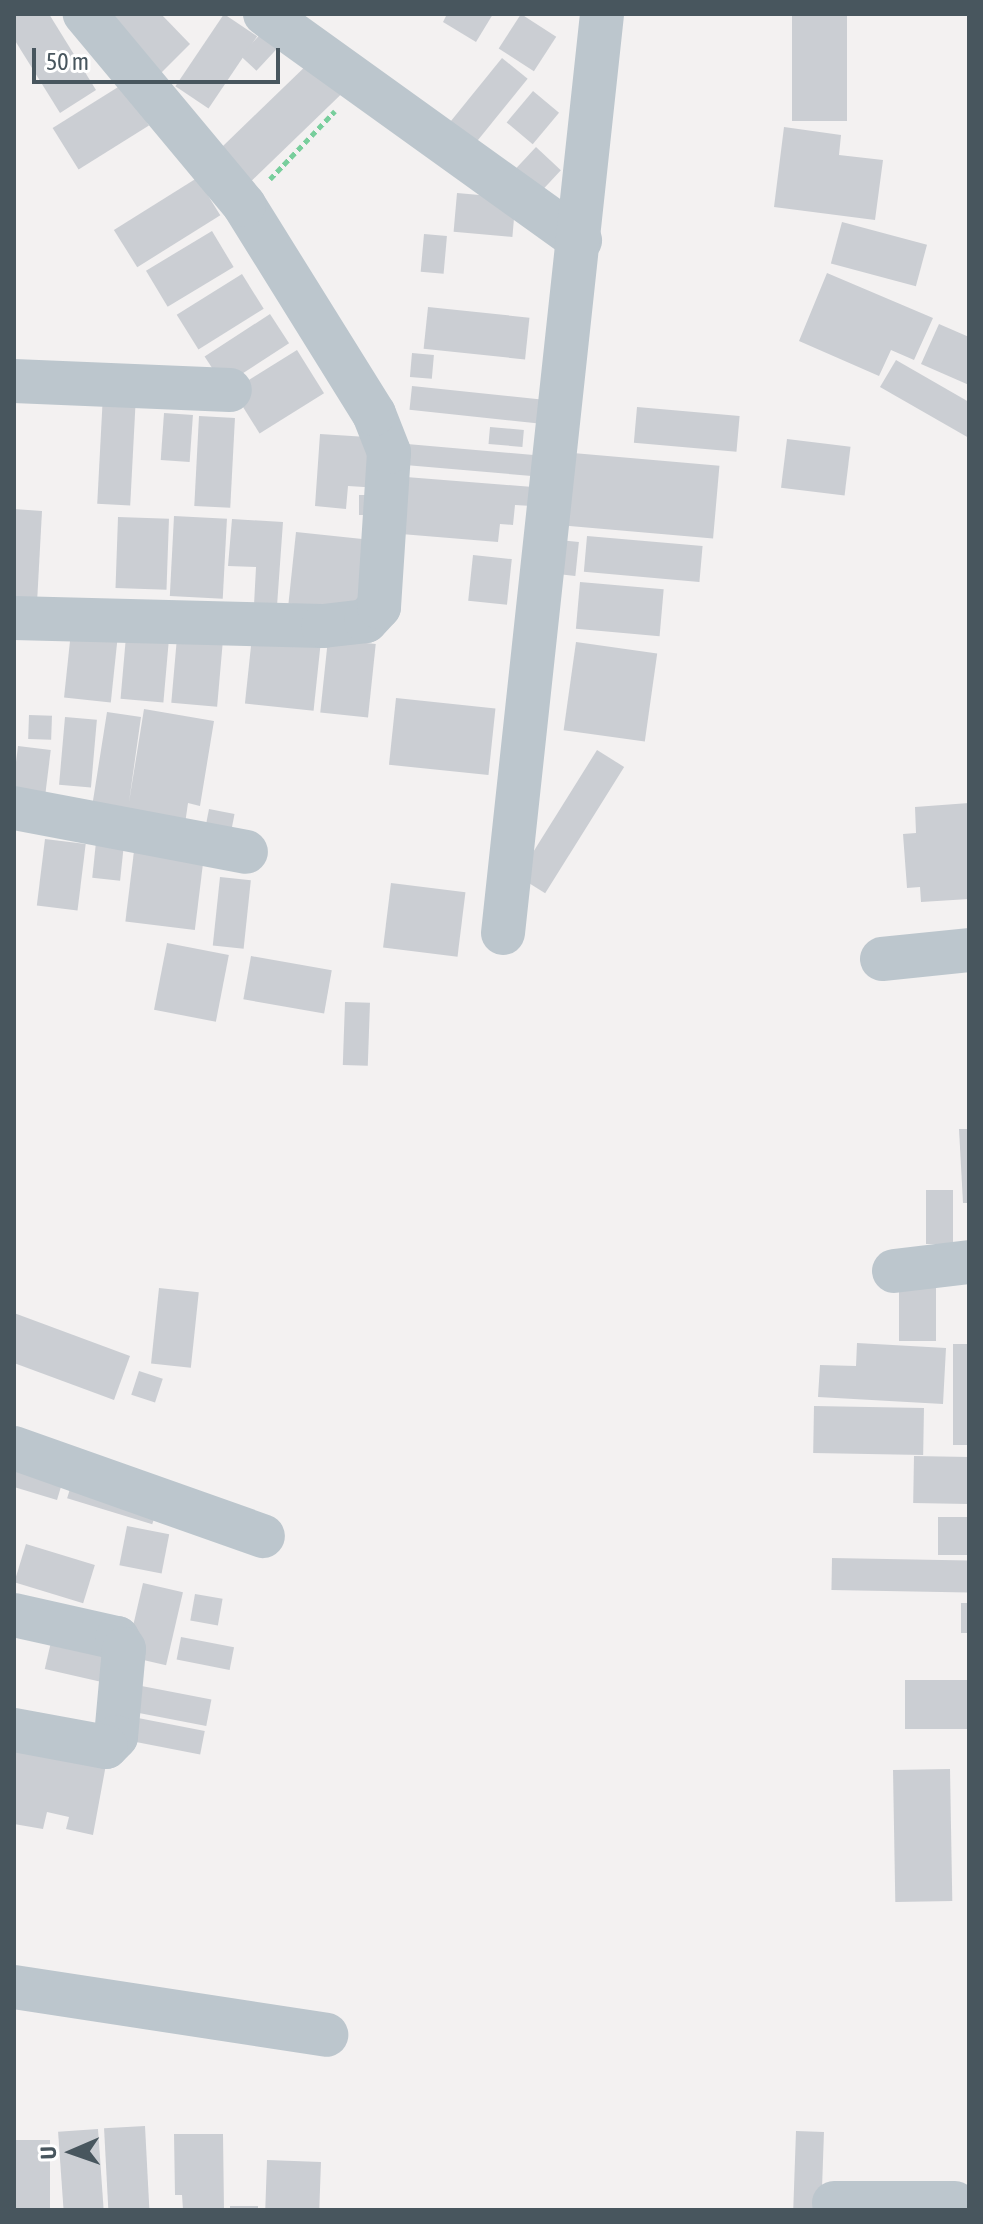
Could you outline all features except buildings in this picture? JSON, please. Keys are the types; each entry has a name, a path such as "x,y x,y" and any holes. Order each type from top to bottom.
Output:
{"street":[{"path":"14,618 323,626 366,621 379,607 389,452 347,367 244,205 85,14"},
{"path":"265,14 580,240"},
{"path":"503,933 602,14"},
{"path":"14,381 230,390"},
{"path":"14,808 246,852"},
{"path":"882,959 969,950"},
{"path":"894,1271 969,1262"},
{"path":"14,1448 263,1536"},
{"path":"14,1615 117,1638 124,1649 116,1737 106,1747 14,1730"},
{"path":"14,1987 326,2035"},
{"path":"834,2203 959,2194"}],"path":[{"path":"244,205 361,83"}]}
